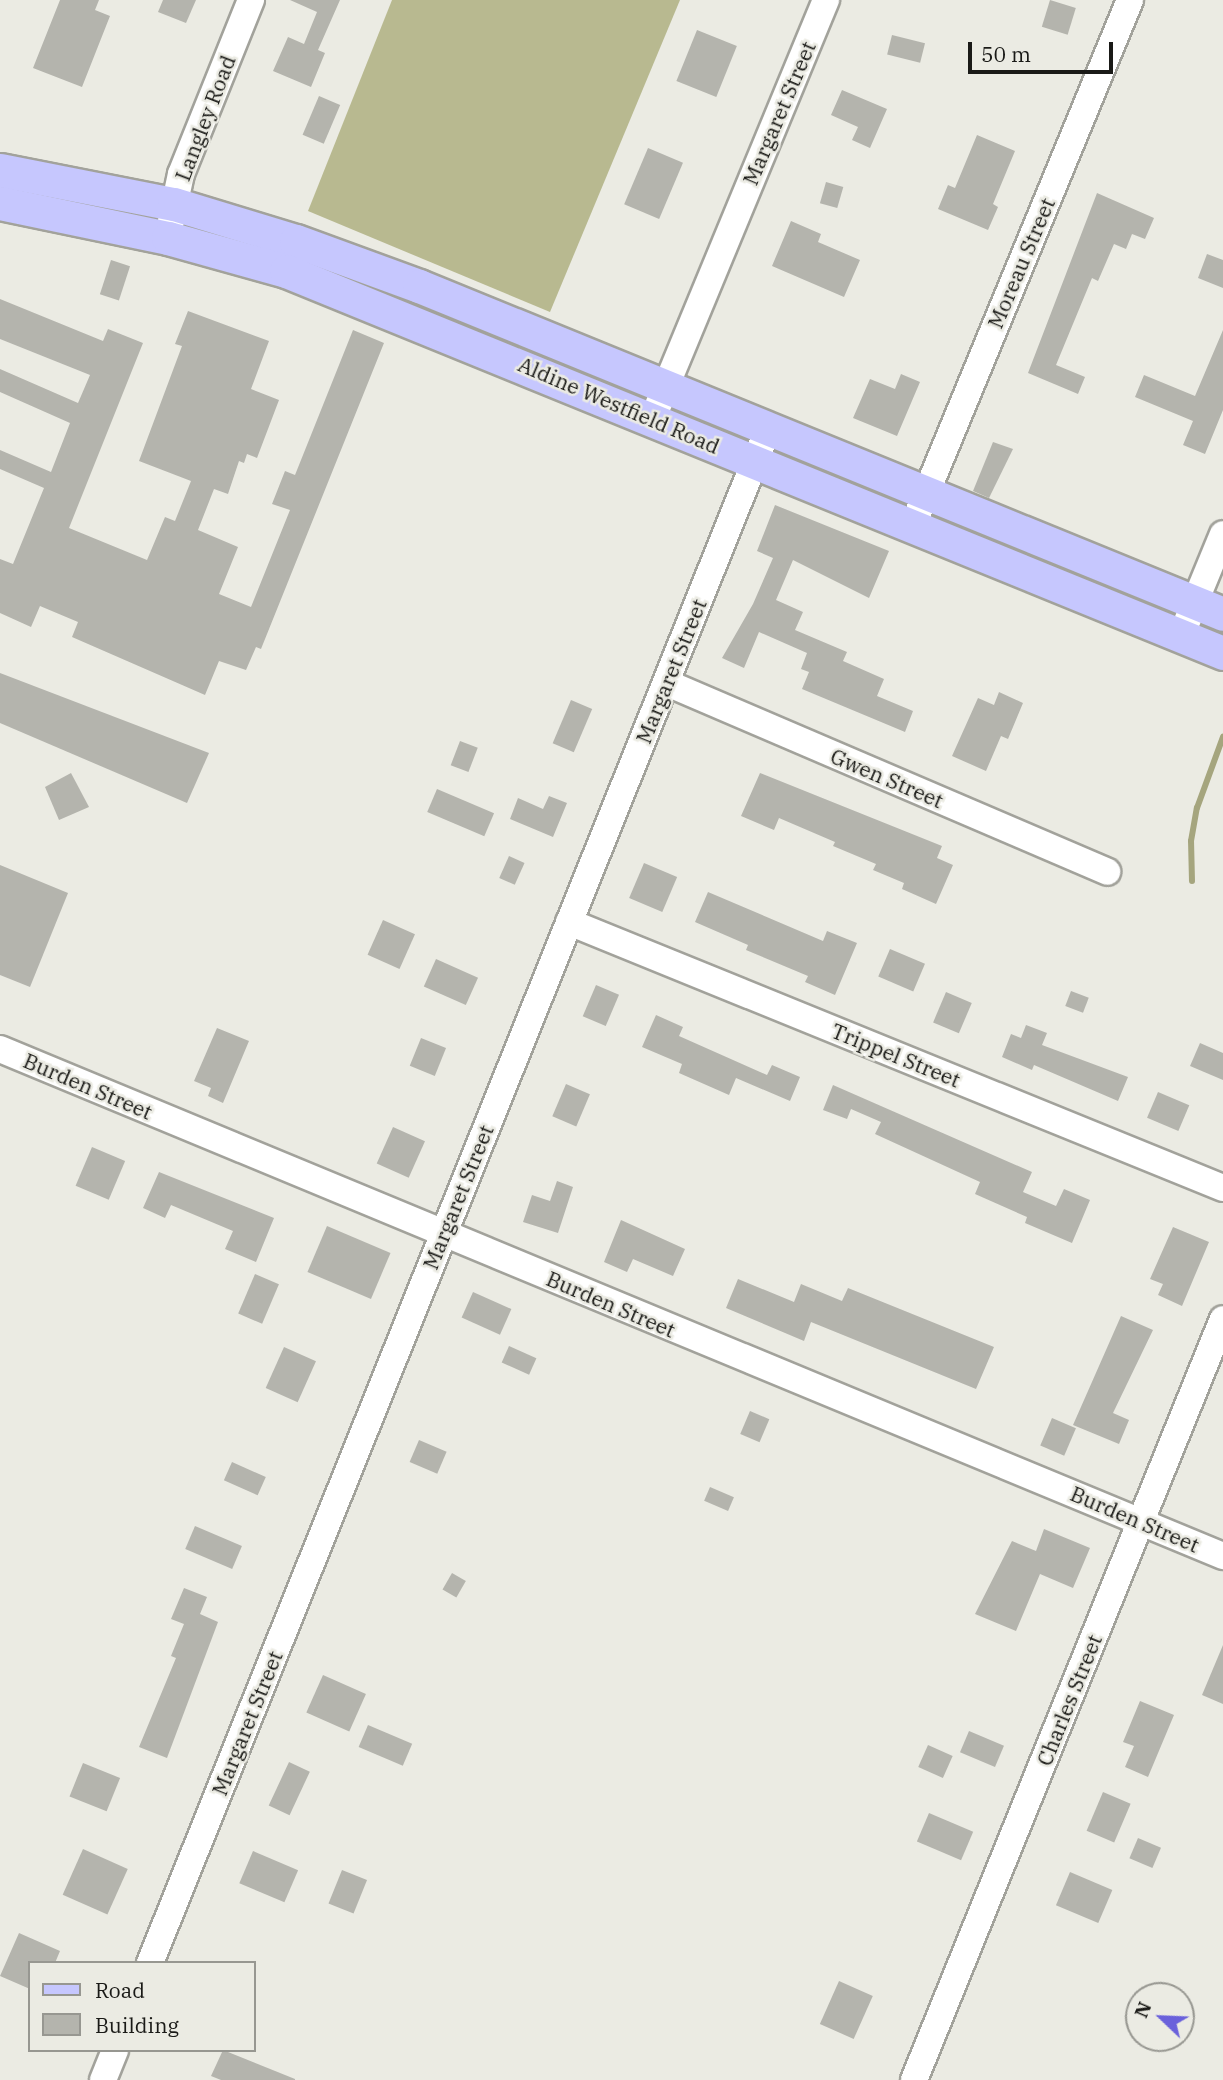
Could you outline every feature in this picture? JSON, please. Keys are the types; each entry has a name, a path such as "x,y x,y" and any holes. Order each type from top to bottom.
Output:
{"main road":[{"name":"Aldine Westfield Road","path":"8,172 174,204 280,235 419,286 664,389 1208,609"},
{"path":"100,223 106,190"},
{"name":"Aldine Westfield Road","path":"1,207 100,223 169,238 271,266 405,316 1223,653"},
{"path":"405,316 419,286"}],"street":[{"name":"Langley Road","path":"169,238 181,174 251,0"},
{"name":"Margaret Street","path":"652,420 826,0"},
{"name":"Moreau Street","path":"913,526 1130,0"},
{"path":"1,207 8,172"},
{"name":"Margaret Street","path":"151,1961 767,431"},
{"path":"1181,636 1208,609 1223,534"},
{"name":"Gwen Street","path":"667,682 1107,872"},
{"name":"Trippel Street","path":"569,922 1223,1188"},
{"name":"Burden Street","path":"0,1049 443,1235 1223,1556"},
{"name":"Charles Street","path":"914,2080 1223,1319"},
{"path":"103,2080 114,2052"}],"green space":[{"path":"392,0 680,0 550,312 308,211"}],"building":[{"path":"60,0 99,0 95,10 110,16 82,87 33,68"},
{"path":"163,0 196,0 186,23 158,12"},
{"path":"290,0 340,0 318,50 325,53 311,87 273,71 288,37 304,44 317,12"},
{"path":"1050,0 1076,8 1068,35 1042,27"},
{"path":"697,30 737,46 716,97 676,81"},
{"path":"892,35 925,43 920,63 887,54"},
{"path":"842,90 887,109 870,148 852,140 858,127 831,115"},
{"path":"319,96 340,105 324,144 303,135"},
{"path":"977,135 1015,151 993,204 998,207 988,230 938,209 948,185 955,188"},
{"path":"648,148 683,163 659,219 624,204"},
{"path":"826,182 843,187 837,208 820,203"},
{"path":"1097,193 1154,218 1145,239 1132,234 1126,249 1114,244 1098,281 1092,278 1056,365 1085,377 1078,394 1028,373"},
{"path":"791,221 821,234 818,242 860,260 844,297 772,266"},
{"path":"1207,254 1223,260 1223,288 1198,278"},
{"path":"111,260 130,266 119,300 100,294"},
{"path":"0,299 103,341 108,329 143,343 69,528 147,560 165,517 175,521 191,481 139,461 182,346 175,344 188,311 269,341 251,389 279,400 257,458 247,454 244,463 239,461 228,494 214,489 198,530 238,547 219,594 251,607 290,510 272,504 285,471 295,475 353,330 384,343 261,649 256,647 246,670 219,661 205,695 72,637 78,622 40,606 31,627 0,613 0,559 13,564 44,488 0,469 0,450 51,472 70,423 0,392 0,369 78,403 90,375 0,339"},
{"path":"1223,330 1223,410 1205,454 1183,445 1193,421 1135,397 1144,375 1195,396"},
{"path":"901,374 920,382 897,436 853,418 870,379 895,389"},
{"path":"993,442 1013,449 989,498 973,491"},
{"path":"775,505 889,551 869,598 793,560 776,600 803,612 795,630 847,652 843,661 884,679 877,696 913,711 905,732 802,689 809,672 801,669 807,653 759,632 744,668 722,658 753,604 773,558 757,551"},
{"path":"0,673 209,753 187,803 0,723"},
{"path":"999,692 1023,703 1008,739 1001,736 986,771 952,756 978,698 994,705"},
{"path":"571,700 592,709 574,752 553,743"},
{"path":"460,741 478,748 468,772 451,765"},
{"path":"71,773 89,807 59,820 45,787"},
{"path":"760,773 942,846 937,858 953,865 936,904 902,889 904,883 873,870 876,864 833,846 835,842 779,818 774,830 741,816"},
{"path":"437,789 494,813 484,836 427,812"},
{"path":"549,796 567,803 553,837 510,819 518,798 543,809"},
{"path":"509,856 525,863 515,885 499,878"},
{"path":"644,863 677,877 662,912 629,898"},
{"path":"0,865 68,893 30,987 0,975"},
{"path":"708,892 823,941 827,931 857,943 835,995 805,982 808,976 746,950 748,945 695,922"},
{"path":"383,920 415,934 400,969 368,955"},
{"path":"890,949 925,964 913,991 878,977"},
{"path":"436,959 478,978 466,1005 424,986"},
{"path":"596,985 619,995 606,1026 583,1016"},
{"path":"1071,991 1089,998 1083,1013 1065,1006"},
{"path":"946,992 972,1003 959,1033 933,1022"},
{"path":"656,1015 683,1027 679,1036 767,1075 772,1065 800,1077 790,1101 736,1078 729,1095 679,1073 682,1064 642,1047"},
{"path":"1026,1025 1047,1033 1042,1045 1128,1077 1118,1101 1034,1065 1032,1070 1002,1057 1011,1034 1021,1038"},
{"path":"217,1028 249,1041 223,1103 208,1096 211,1088 194,1081"},
{"path":"421,1038 446,1048 435,1076 410,1066"},
{"path":"1200,1043 1223,1053 1223,1080 1190,1066"},
{"path":"566,1084 590,1094 576,1126 552,1116"},
{"path":"833,1085 1032,1172 1023,1192 1056,1206 1064,1189 1090,1200 1072,1243 1025,1223 1027,1217 975,1194 980,1182 875,1134 881,1122 851,1109 847,1119 823,1110"},
{"path":"1158,1092 1189,1105 1178,1131 1147,1118"},
{"path":"393,1127 425,1141 409,1178 377,1164"},
{"path":"92,1147 125,1161 109,1200 76,1186"},
{"path":"159,1172 274,1218 256,1262 225,1249 233,1231 171,1205 165,1218 143,1208"},
{"path":"557,1181 573,1187 558,1233 523,1222 532,1195 550,1201"},
{"path":"621,1220 685,1249 673,1276 633,1259 627,1272 604,1262"},
{"path":"327,1226 391,1253 371,1299 307,1272"},
{"path":"1173,1227 1209,1242 1182,1306 1158,1295 1163,1284 1150,1279"},
{"path":"255,1274 279,1284 262,1324 238,1314"},
{"path":"738,1279 794,1302 801,1284 842,1301 848,1288 994,1347 976,1389 811,1322 804,1341 726,1308"},
{"path":"473,1292 511,1309 500,1335 462,1318"},
{"path":"1121,1316 1153,1330 1113,1413 1129,1420 1119,1444 1073,1425"},
{"path":"509,1346 536,1358 529,1375 502,1362"},
{"path":"284,1347 316,1361 298,1402 266,1388"},
{"path":"750,1411 769,1419 760,1442 740,1434"},
{"path":"1052,1418 1076,1428 1064,1456 1040,1446"},
{"path":"419,1440 447,1452 437,1474 410,1462"},
{"path":"232,1462 266,1477 258,1495 224,1480"},
{"path":"710,1487 734,1497 728,1511 704,1501"},
{"path":"195,1526 242,1546 232,1569 185,1549"},
{"path":"1044,1529 1090,1548 1073,1588 1040,1574 1016,1631 975,1614 1012,1541 1036,1551"},
{"path":"452,1573 466,1581 456,1597 443,1589"},
{"path":"184,1588 207,1597 200,1614 218,1622 167,1758 139,1747 176,1658 171,1656 184,1624 171,1619"},
{"path":"1223,1645 1223,1704 1202,1695"},
{"path":"323,1675 366,1694 349,1732 306,1712"},
{"path":"1140,1701 1174,1715 1148,1777 1125,1767 1134,1746 1123,1742"},
{"path":"368,1725 412,1744 403,1766 359,1747"},
{"path":"969,1731 1004,1746 995,1767 960,1752"},
{"path":"928,1745 953,1756 943,1778 918,1767"},
{"path":"289,1762 310,1772 290,1815 269,1806"},
{"path":"83,1763 120,1778 107,1811 70,1796"},
{"path":"1103,1792 1131,1804 1114,1842 1087,1831"},
{"path":"929,1813 973,1832 961,1860 917,1842"},
{"path":"1138,1838 1161,1848 1152,1868 1129,1858"},
{"path":"83,1849 128,1869 107,1915 63,1895"},
{"path":"253,1851 298,1870 284,1902 239,1883"},
{"path":"342,1870 367,1880 354,1913 329,1903"},
{"path":"1070,1872 1112,1890 1098,1923 1056,1905"},
{"path":"19,1933 60,1951 56,1961 28,1961 28,1988 0,1976"},
{"path":"839,1981 873,1996 854,2039 820,2024"},
{"path":"222,2052 228,2052 295,2080 221,2080 211,2076"}],"waterway":[{"path":"1192,881 1191,841 1197,808 1223,737"}]}
